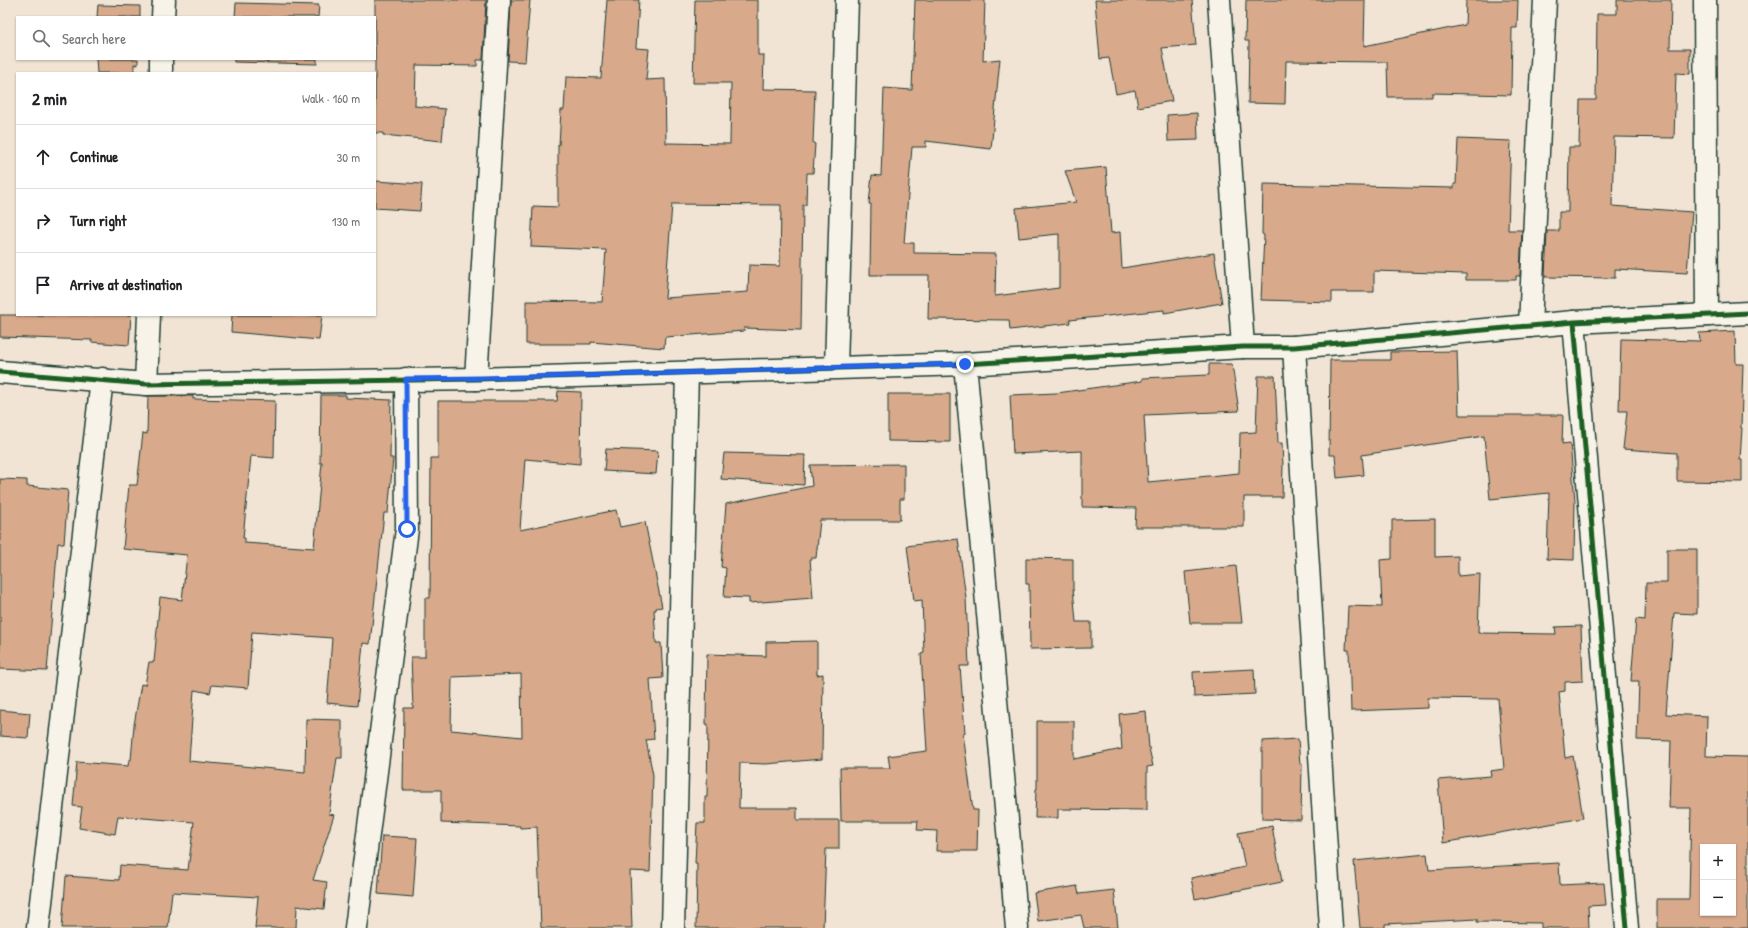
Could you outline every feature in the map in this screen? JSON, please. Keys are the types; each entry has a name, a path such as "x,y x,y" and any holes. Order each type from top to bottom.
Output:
{"street":[{"path":"163,16 164,0"},
{"path":"476,379 499,0"},
{"path":"836,367 847,0"},
{"path":"1219,0 1243,347"},
{"path":"1530,326 1545,0"},
{"path":"1705,0 1707,314"},
{"path":"161,60 161,72"},
{"path":"0,372 102,379 146,384 476,379 965,364 1243,347 1294,347 1574,322 1748,313"},
{"path":"146,384 149,316"},
{"path":"1574,322 1627,928"},
{"path":"1294,347 1331,928"},
{"path":"965,364 1017,928"},
{"path":"673,928 687,373"},
{"path":"38,928 102,379"},
{"path":"356,928 407,529 406,379"}],"building":[{"path":"375,0 486,0 483,60 477,60 477,66 416,65 415,106 445,109 442,141 376,133"},
{"path":"511,0 530,0 525,62 508,61"},
{"path":"607,0 639,0 636,48 649,49 646,80 665,79 666,143 730,144 731,83 693,83 695,0 758,0 758,55 764,55 763,89 815,90 813,143 815,144 813,173 807,173 806,205 803,205 801,330 744,328 744,331 665,337 664,348 591,342 591,344 526,344 526,301 602,302 606,250 531,247 533,206 558,207 558,145 561,110 564,110 566,77 601,78","holes":["672,204 781,205 780,266 749,265 748,292 665,298"]},
{"path":"915,0 985,0 983,61 1000,59 991,149 926,141 926,147 912,147 904,243 914,243 914,253 996,254 995,296 1059,288 1059,234 1019,238 1016,208 1076,202 1065,171 1106,167 1111,233 1120,232 1122,268 1214,253 1222,303 1164,313 1164,310 1069,320 1070,323 1010,330 1009,320 928,319 929,275 870,275 871,204 869,204 872,175 881,176 884,88 912,90"},
{"path":"1095,0 1192,0 1196,45 1162,48 1172,101 1138,107 1135,90 1116,94 1109,58 1100,59"},
{"path":"1246,0 1365,0 1364,46 1465,25 1466,0 1518,0 1517,28 1512,28 1511,95 1432,93 1432,97 1388,97 1387,62 1286,61 1285,104 1248,103 1249,41 1245,41"},
{"path":"1617,0 1671,0 1670,49 1690,49 1690,74 1676,73 1674,138 1614,137 1612,206 1692,212 1687,273 1615,269 1615,278 1545,277 1547,231 1559,231 1559,212 1568,212 1569,147 1579,147 1580,100 1596,100 1597,14 1617,14"},
{"path":"236,3 319,5 318,16 235,16"},
{"path":"98,5 140,6 140,16 97,16"},
{"path":"96,60 138,60 138,65 134,64 134,72 97,72"},
{"path":"234,60 317,60 317,64 234,62"},
{"path":"1197,113 1198,140 1168,141 1167,115"},
{"path":"1458,139 1511,141 1508,230 1522,230 1520,276 1516,276 1516,280 1466,280 1466,274 1374,271 1374,292 1332,292 1332,302 1261,300 1264,235 1262,234 1263,184 1454,188 1454,184 1456,184"},
{"path":"376,181 422,184 420,211 376,208"},
{"path":"0,315 131,316 129,345 91,342 92,340 0,337"},
{"path":"232,316 322,316 319,340 231,332"},
{"path":"1735,331 1736,364 1743,364 1740,460 1742,460 1742,482 1677,481 1677,453 1623,449 1627,411 1619,411 1621,339 1700,341 1699,333"},
{"path":"1457,351 1459,415 1563,415 1562,444 1570,443 1575,501 1574,560 1547,559 1549,493 1490,499 1484,436 1362,455 1364,475 1337,478 1335,455 1329,455 1330,360 1390,360 1390,352"},
{"path":"1209,364 1232,364 1239,411 1144,415 1148,482 1239,473 1240,433 1256,432 1258,376 1275,376 1278,443 1282,443 1282,497 1244,497 1244,527 1135,527 1136,508 1082,507 1082,451 1013,454 1010,395 1057,393 1142,381 1142,378 1209,375"},
{"path":"558,391 581,392 580,464 525,459 520,530 616,510 620,527 645,522 662,607 654,610 656,643 661,643 663,678 650,679 654,739 646,740 653,775 650,872 630,871 632,928 541,928 537,827 520,828 520,826 441,823 441,790 403,790 404,708 413,708 411,657 425,657 425,598 430,598 431,458 438,458 438,401 557,401","holes":["521,674 522,737 451,730 452,677"]},
{"path":"888,394 950,394 950,442 888,441"},
{"path":"321,395 346,395 346,398 391,400 390,458 393,458 388,513 384,513 370,644 363,643 357,706 327,703 332,638 252,632 248,688 212,685 210,693 194,690 189,761 305,772 306,719 342,720 342,758 337,758 329,814 334,815 313,880 327,882 324,909 297,906 296,928 255,928 258,897 172,892 168,928 62,928 66,876 119,880 120,865 188,870 194,822 118,816 115,834 79,828 82,807 73,806 77,762 128,766 129,760 131,760 134,725 141,684 145,685 149,662 154,662 160,597 182,600 187,555 123,549 129,485 137,485 143,433 147,434 148,396 193,396 193,399 275,401 274,458 251,456 243,538 245,538 245,543 314,548 322,463 320,463"},
{"path":"606,449 658,451 656,474 604,471"},
{"path":"724,453 805,455 804,485 721,479"},
{"path":"904,464 904,499 900,499 900,520 820,520 816,558 810,558 813,598 749,603 749,598 724,597 726,568 721,567 726,504 812,486 810,465"},
{"path":"0,479 27,480 27,486 68,490 64,544 58,543 47,671 0,669"},
{"path":"1435,519 1435,557 1458,556 1458,576 1480,574 1478,633 1556,634 1555,627 1581,626 1583,681 1565,682 1565,691 1559,692 1565,758 1573,756 1583,818 1443,843 1438,780 1491,776 1490,771 1504,769 1498,699 1428,698 1428,708 1351,711 1349,650 1346,650 1348,606 1382,607 1380,560 1392,559 1392,520"},
{"path":"958,539 966,598 969,666 960,666 965,733 963,733 973,810 978,810 977,851 936,851 937,831 917,830 918,821 841,821 840,768 890,768 888,756 927,751 921,654 924,653 922,600 914,601 907,546"},
{"path":"1667,549 1697,549 1697,614 1674,613 1666,714 1707,716 1706,756 1748,757 1748,928 1657,928 1657,899 1689,899 1691,808 1669,808 1671,741 1637,740 1639,681 1631,681 1636,619 1645,620 1646,583 1667,583"},
{"path":"1026,558 1073,559 1073,588 1076,622 1091,622 1091,648 1030,649 1029,584 1026,584"},
{"path":"1236,566 1242,623 1190,623 1185,572"},
{"path":"817,641 817,675 823,674 822,759 766,764 740,763 739,808 797,808 797,820 839,820 839,849 826,849 823,928 696,928 697,863 695,863 697,823 705,823 705,797 707,797 707,654 766,656 766,642"},
{"path":"1254,669 1255,694 1194,697 1193,672"},
{"path":"0,710 30,713 28,738 0,736"},
{"path":"1146,711 1149,748 1153,766 1147,767 1147,810 1058,809 1058,818 1035,818 1037,789 1037,721 1074,721 1074,759 1122,749 1119,714"},
{"path":"1298,739 1300,764 1302,764 1301,820 1262,819 1262,741"},
{"path":"1272,826 1282,882 1195,899 1191,878 1245,867 1238,833"},
{"path":"382,836 417,838 413,897 378,894"},
{"path":"1427,854 1429,870 1559,863 1560,885 1604,883 1606,905 1588,906 1589,928 1541,928 1541,923 1477,922 1477,919 1385,924 1385,928 1360,928 1354,861"},
{"path":"1077,886 1079,894 1114,890 1118,928 1084,928 1081,915 1038,921 1034,893"}],"cycle path":[{"path":"0,372 146,384 476,379 965,364 1243,347 1294,347 1574,322 1748,313"},
{"path":"1574,322 1627,928"}],"route":[{"path":"407,529 406,379 476,379 965,364"}]}
